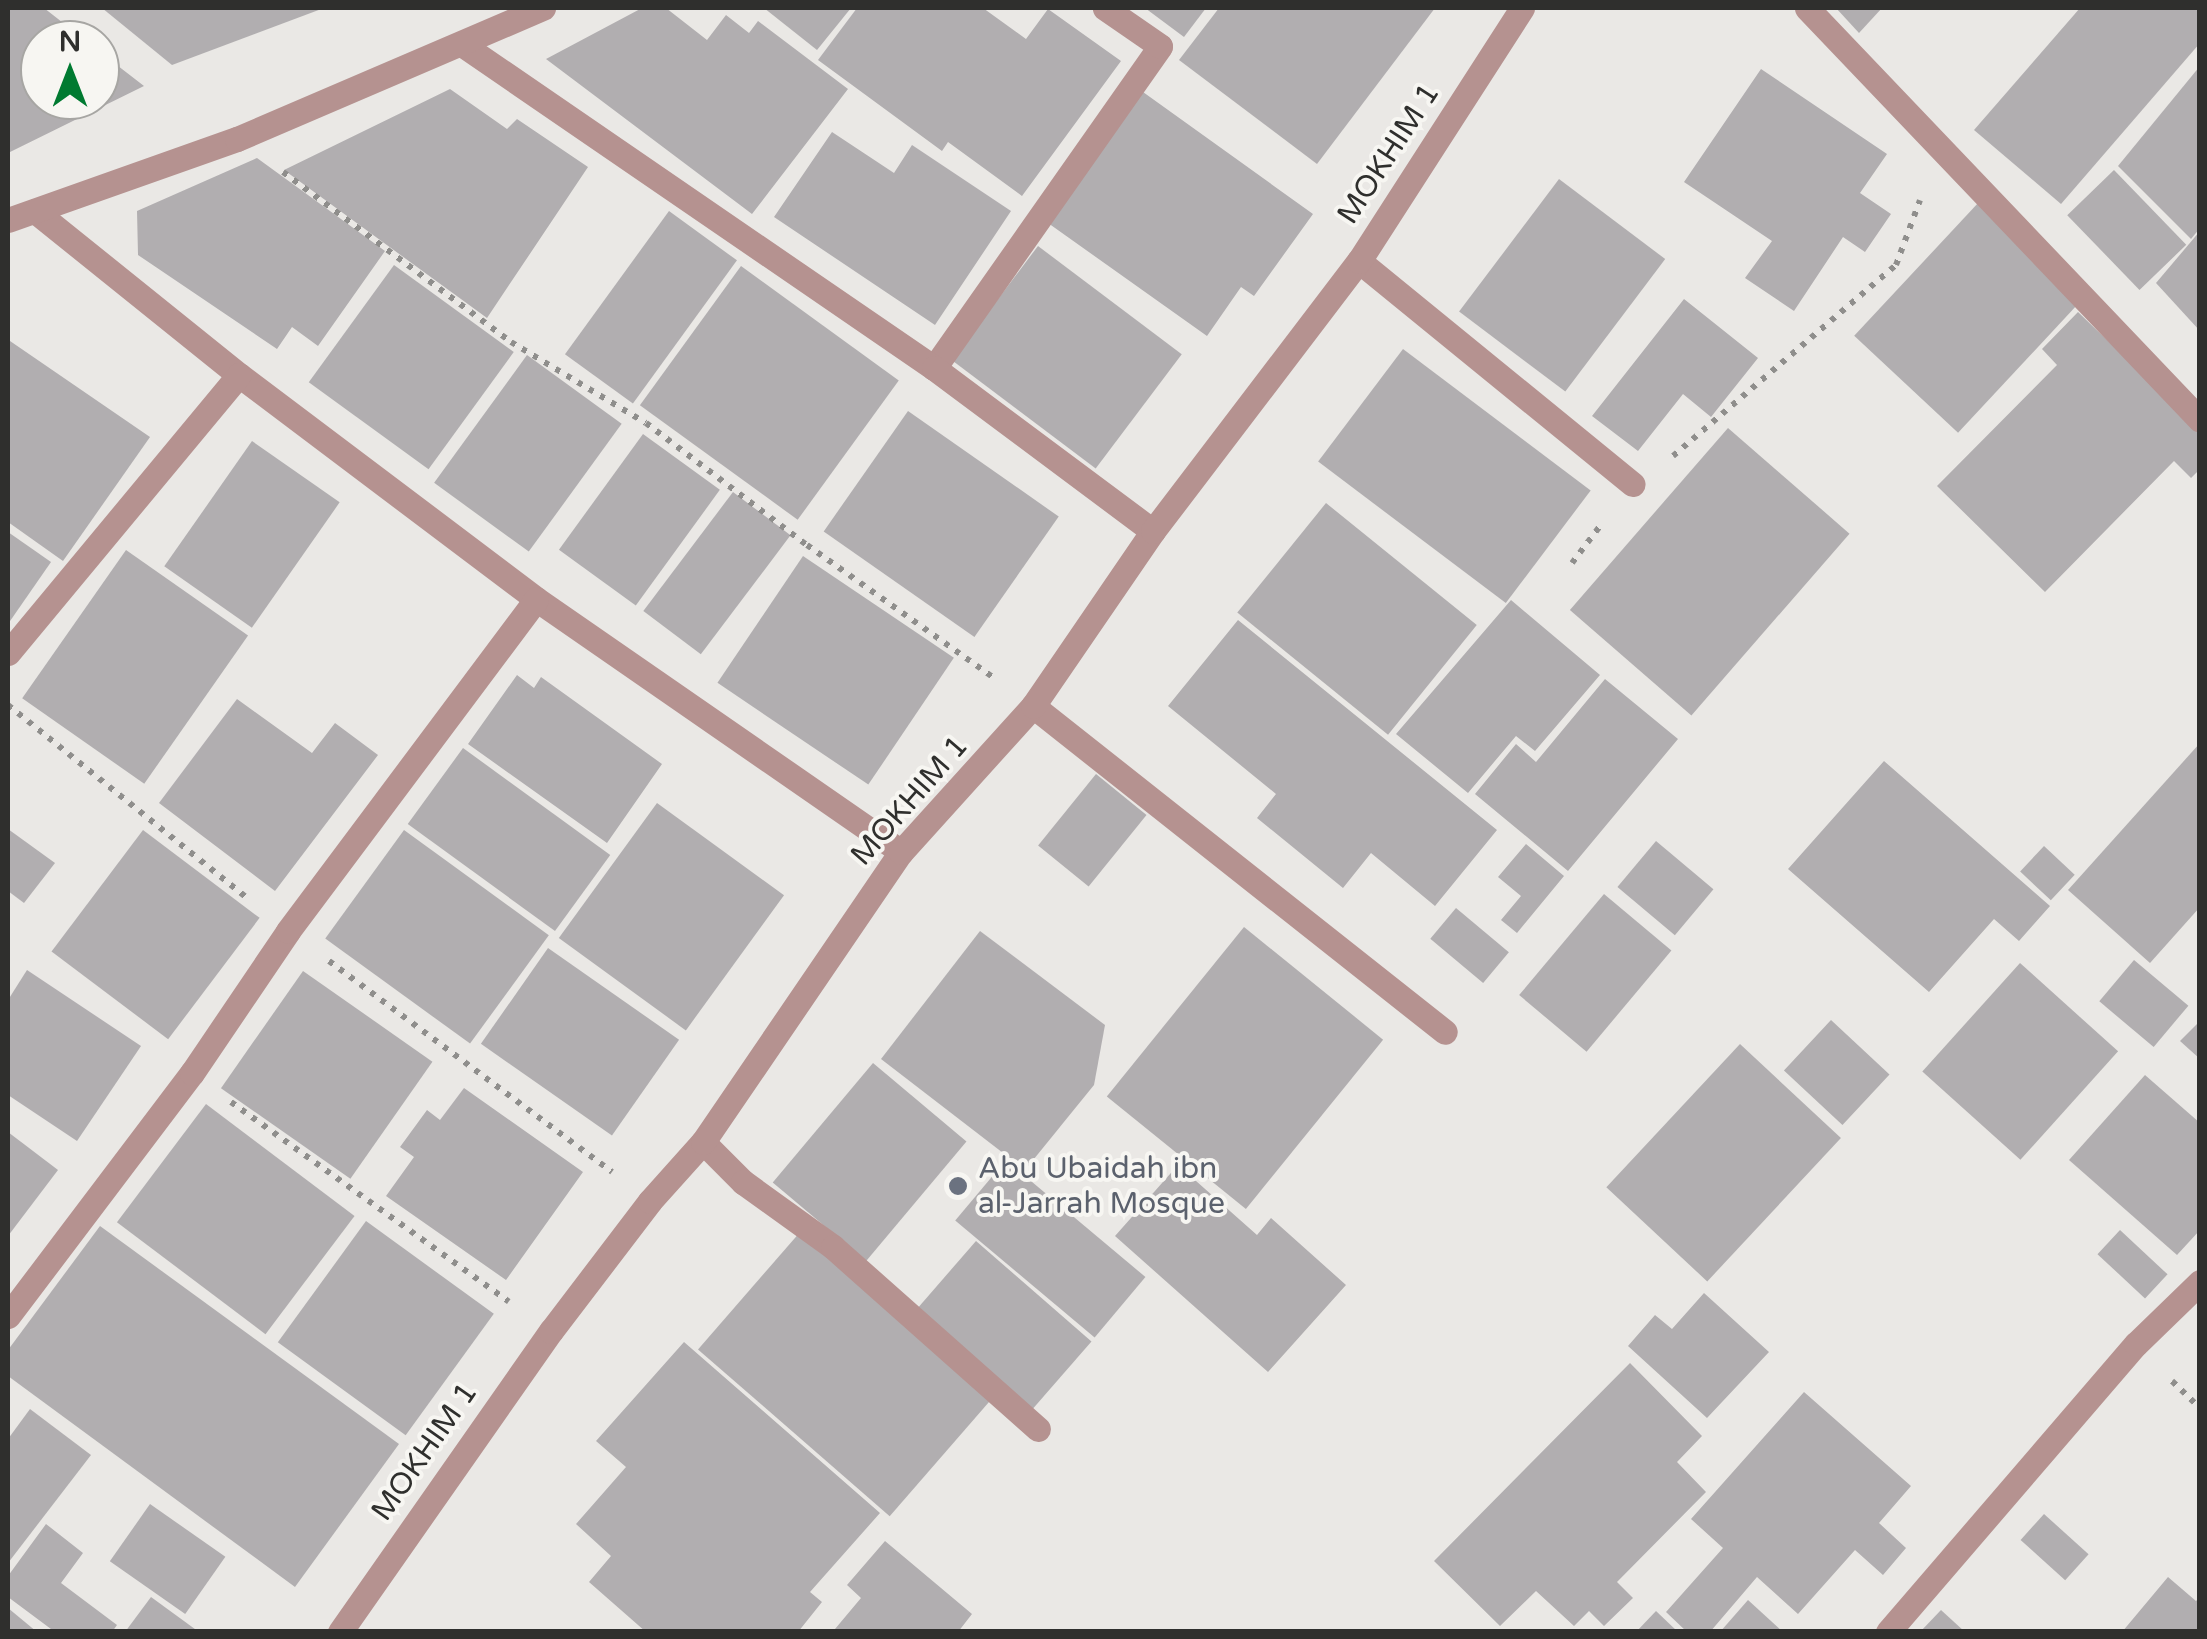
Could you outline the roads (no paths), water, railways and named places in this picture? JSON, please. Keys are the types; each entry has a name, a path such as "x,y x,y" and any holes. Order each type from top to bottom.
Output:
{"street":[{"path":"8,220 237,139 543,8"},
{"path":"934,368 1160,46 1104,8"},
{"name":"MOKHIM 1","path":"340,1632 551,1331 650,1200 703,1142 901,852 1034,706 1153,531 1359,261 1522,8"},
{"path":"1807,8 2200,420"},
{"path":"462,45 934,368 1153,531"},
{"path":"36,211 239,376 536,599 901,852"},
{"path":"1359,261 1632,484"},
{"path":"8,653 239,376"},
{"path":"8,1316 192,1073 288,931 536,599"},
{"path":"1034,706 1445,1032"},
{"path":"703,1142 743,1182 833,1247 1038,1429"},
{"path":"1888,1632 2136,1344 2200,1282"}],"place":[{"name":"Abu Ubaidah ibn al-Jarrah Mosque","path":"958,1186"}]}
